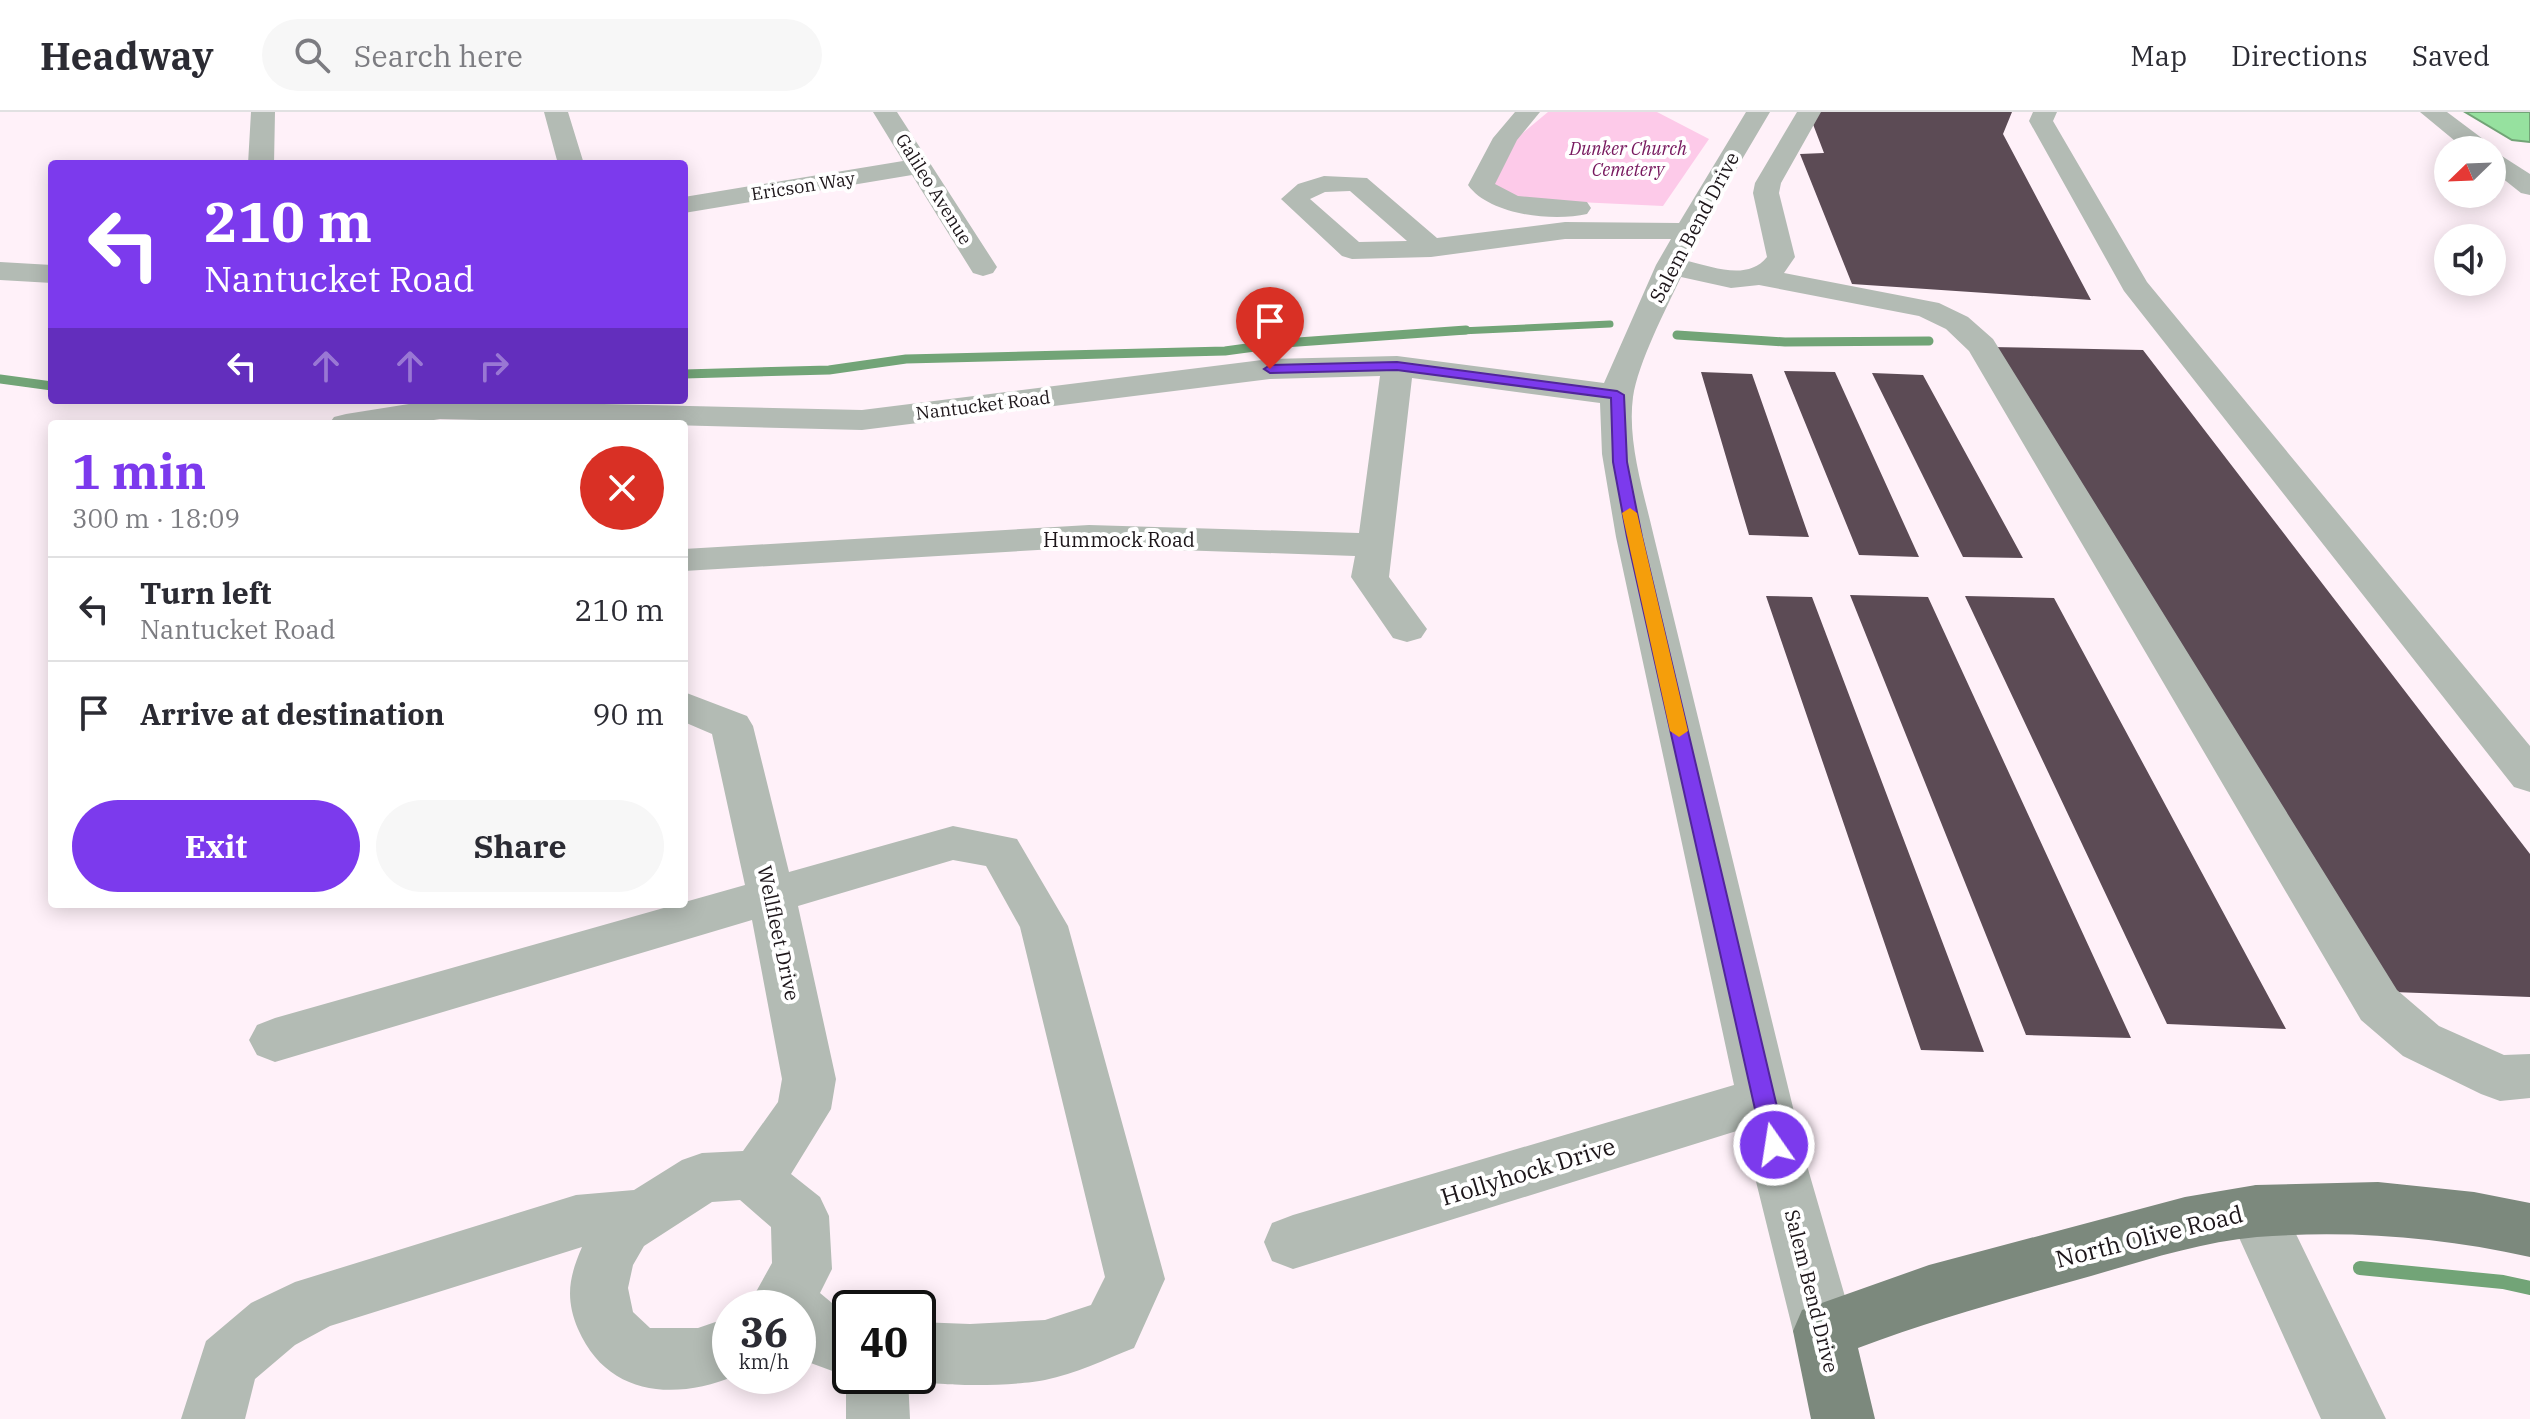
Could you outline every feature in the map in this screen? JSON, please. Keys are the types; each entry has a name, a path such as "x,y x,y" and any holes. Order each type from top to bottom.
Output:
{"main road":[{"name":"North Olive Road","path":"1824,1331 1944,1288 2185,1223 2256,1211 2378,1208 2474,1218 2530,1230"},
{"name":"Salem Bend Drive","path":"1824,1331 1843,1419"}],"street":[{"path":"261,160 263,112"},
{"path":"556,112 570,160"},
{"name":"Galileo Avenue","path":"885,112 983,267"},
{"path":"1528,112 1506,138 1485,174 1481,185 1490,196 1521,205 1685,237 1742,280 1761,277 1775,270 1781,257 1766,193 1768,183 1809,112"},
{"name":"Salem Bend Drive","path":"1758,112 1723,167 1685,237 1617,395 1620,462 1764,1099 1824,1331"},
{"path":"2045,112 2041,121 2134,285 2530,776"},
{"path":"2432,112 2464,136"},
{"name":"Ericson Way","path":"688,204 921,166"},
{"path":"2506,169 2530,187"},
{"path":"1431,248 1546,232 1610,227 1685,237"},
{"path":"0,271 48,274"},
{"path":"1761,277 1928,309 1957,323 1982,346 2379,1005 2421,1041 2500,1078 2530,1076"},
{"path":"1397,366 1370,577 1407,629"},
{"name":"Nantucket Road","path":"371,420 440,409 569,418 862,420 1270,369 1397,366 1617,395"},
{"name":"Hummock Road","path":"688,560 1089,536 1376,545"},
{"path":"688,708 732,726"},
{"path":"688,738 732,726"},
{"name":"Wellfleet Drive","path":"732,726 772,896 809,1079 804,1109 756,1179"},
{"path":"275,1040 953,843 1001,851 1044,926 1135,1279 1112,1327 1045,1350 936,1353"},
{"name":"Hollyhock Drive","path":"1293,1242 1764,1099"},
{"path":"712,1357 656,1362 628,1351 608,1331 597,1286 616,1237 624,1227 702,1178 740,1175 756,1179 800,1216 802,1269 794,1290"},
{"path":"2256,1211 2354,1419"},
{"path":"213,1419 228,1362 273,1324 316,1302 576,1221 643,1215"},
{"path":"816,1330 832,1342"},
{"path":"877,1394 878,1419"}],"green space":[{"name":"Dunker Church Cemetery","path":"1548,112 1657,112 1709,139 1663,206 1512,199 1489,188 1512,142"}],"shaded area":[{"path":"2465,112 2530,112 2530,142 2505,136"}],"building":[{"path":"1815,112 2012,112 2003,134 2091,300 1852,284 1800,154 1824,153 1811,119"},
{"path":"1990,347 2143,350 2530,854 2530,997 2393,992"},
{"path":"1784,371 1835,372 1919,557 1859,555"},
{"path":"1701,372 1752,374 1809,537 1749,535"},
{"path":"1872,373 1923,375 2023,558 1963,557"},
{"path":"1850,595 1928,597 2131,1038 2026,1035"},
{"path":"1766,596 1812,597 1984,1052 1921,1050"},
{"path":"1965,596 2054,598 2286,1029 2167,1024"}],"waterway":[{"path":"1438,332 1610,324"},
{"path":"1438,332 1466,330"},
{"path":"688,374 829,370 906,359 1225,351 1284,343 1438,332"},
{"path":"1677,335 1785,342 1929,341"},
{"path":"0,379 48,385"},
{"path":"2360,1268 2503,1282 2530,1288"}],"slow traffic":[{"path":"1630,513 1679,731"}],"route":[{"path":"1270,369 1397,366 1617,395 1620,462 1635,537 1774,1145"}]}
